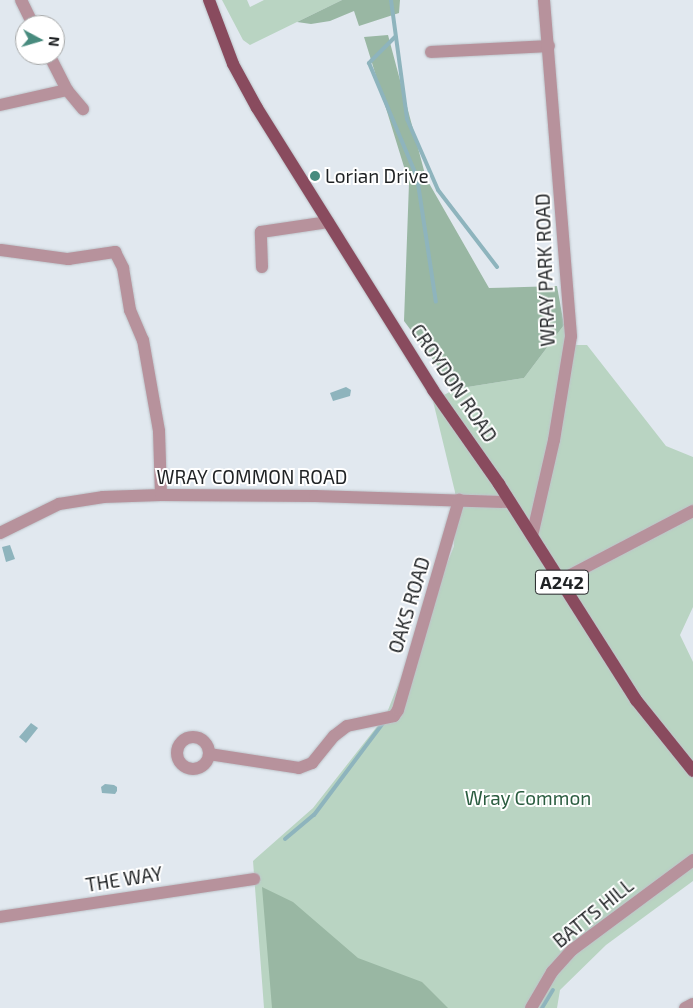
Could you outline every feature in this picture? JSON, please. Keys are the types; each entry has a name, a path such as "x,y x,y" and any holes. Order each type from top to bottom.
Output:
{"main road":[{"name":"CROYDON ROAD","path":"209,0 232,64 257,108 433,390 510,502 636,700 693,771"}],"street":[{"path":"21,0 29,15"},
{"name":"WRAY PARK ROAD","path":"532,536 554,440 571,336 544,0"},
{"path":"431,52 549,46"},
{"path":"54,65 67,90 83,109"},
{"path":"0,106 67,90"},
{"path":"262,267 261,232 328,222"},
{"path":"1,250 68,259 116,252 123,268 130,310 143,340 159,431 161,495"},
{"name":"WRAY COMMON ROAD","path":"0,533 59,504 103,497 161,495 324,496 510,502"},
{"name":"OAKS ROAD","path":"209,754 298,768 312,763 334,736 346,726 391,718 398,710 459,500"},
{"path":"561,580 693,511"},
{"name":"BATTS HILL","path":"531,1008 552,972 572,950 693,860"},
{"name":"THE WAY","path":"0,917 254,879"},
{"path":"685,1008 693,1004"}],"green space":[{"path":"222,0 247,0 250,7 264,0 342,0 250,45 243,40"},
{"path":"342,0 400,0 399,13 359,26 354,11 330,21 311,24 297,22"},
{"path":"388,35 426,178 489,288 557,286 564,325 524,378 455,389 404,321 409,183 364,37"},
{"name":"Wray Common","path":"564,325 575,345 587,345 666,446 693,457 693,607 680,635 693,662 693,881 606,945 560,990 557,1008 264,1008 253,861 313,808 386,715 454,546 455,492 433,401 455,389 524,378"},
{"path":"262,887 293,902 358,958 422,982 448,1008 272,1008"}],"water":[{"path":"346,387 351,390 350,396 333,401 330,393"},
{"path":"10,545 15,559 6,562 2,547"},
{"path":"31,723 38,728 26,743 19,737"},
{"path":"105,784 117,787 115,794 102,793 101,787"}],"waterway":[{"path":"391,0 407,119 438,190 497,267"},
{"path":"395,37 369,63 417,177 436,302"},
{"path":"285,839 314,815 383,723"},
{"path":"542,1008 553,990"}],"place":[{"name":"Lorian Drive","path":"315,176"}]}
